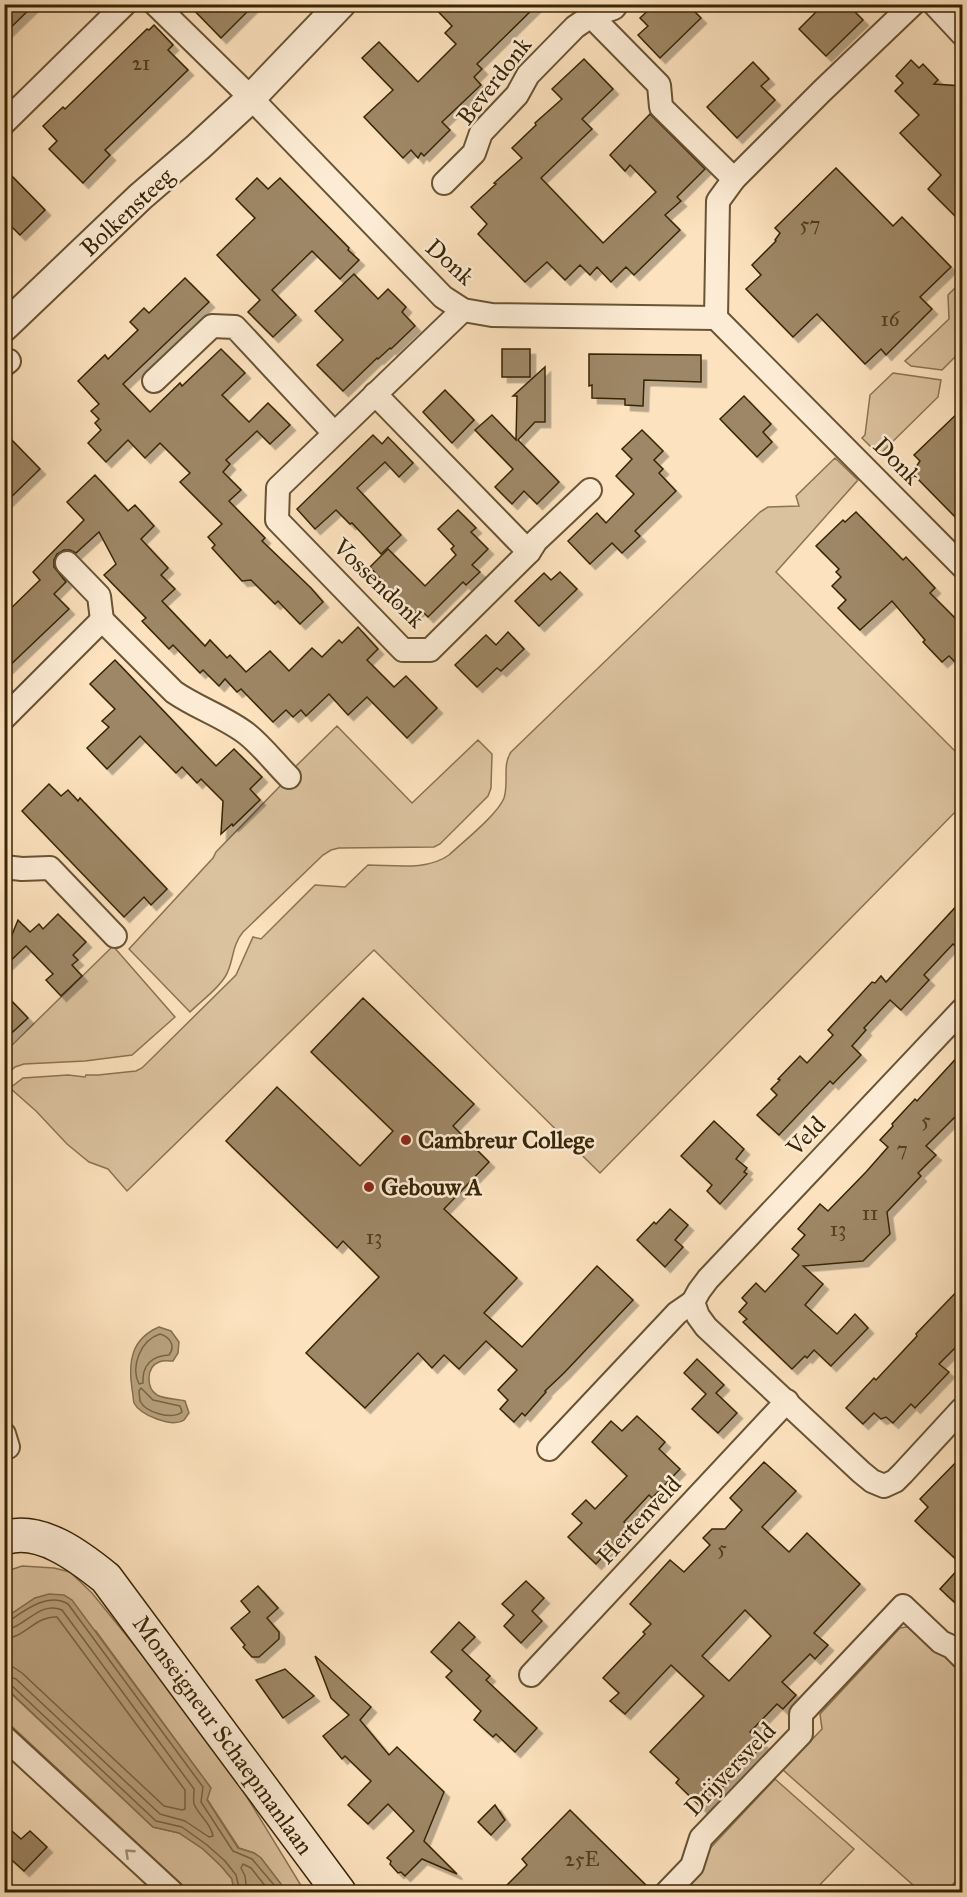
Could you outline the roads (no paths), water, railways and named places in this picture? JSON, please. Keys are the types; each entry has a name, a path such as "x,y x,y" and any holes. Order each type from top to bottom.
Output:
{"main road":[{"name":"Monseigneur Schaepmanlaan","path":"7,1529 38,1537 78,1556 106,1578 339,1893"}],"street":[{"path":"4,123 125,4"},
{"path":"155,4 251,98"},
{"name":"Bolkensteeg","path":"4,327 140,197 251,98 341,4"},
{"name":"Beverdonk","path":"444,183 474,153 481,133 517,95 528,75 575,27 591,16 614,8 617,4"},
{"path":"716,318 718,201 734,178 913,4"},
{"path":"934,4 963,34"},
{"path":"591,16 659,86 660,107 734,178"},
{"name":"Donk","path":"251,98 443,297 463,310 492,315 716,318 963,566"},
{"name":"Vossendonk","path":"463,310 278,488 277,520 403,650 430,650 529,552 536,541 590,490"},
{"path":"154,381 212,326 235,327 334,433"},
{"path":"375,394 529,552"},
{"path":"67,563 99,596 102,620 174,692 247,734 289,777"},
{"path":"4,718 102,620"},
{"path":"4,851 13,868 50,868 115,936"},
{"name":"Veld","path":"549,1449 677,1313 693,1302 708,1279 963,1010"},
{"path":"693,1302 698,1316 706,1327 861,1472 872,1481 884,1486 895,1481 963,1409"},
{"name":"Hertenveld","path":"531,1675 787,1401"},
{"name":"Drijversveld","path":"667,1893 692,1866 701,1838 801,1734 801,1714 903,1606 941,1642 952,1647 963,1657"},
{"path":"4,1737 172,1893"}],"water":[{"path":"159,1327 171,1331 179,1342 178,1353 173,1361 159,1362 152,1368 149,1383 157,1395 185,1401 189,1413 184,1420 179,1422 164,1421 149,1416 137,1408 134,1403 131,1361 142,1338"},
{"path":"49,1594 64,1595 72,1600 211,1788 207,1800 238,1848 261,1858 287,1892 234,1892 232,1879 203,1849 179,1833 153,1827 5,1687 5,1618 35,1598"}],"place":[{"name":"Cambreur College","path":"406,1140"},
{"name":"Gebouw A","path":"369,1187"}]}
